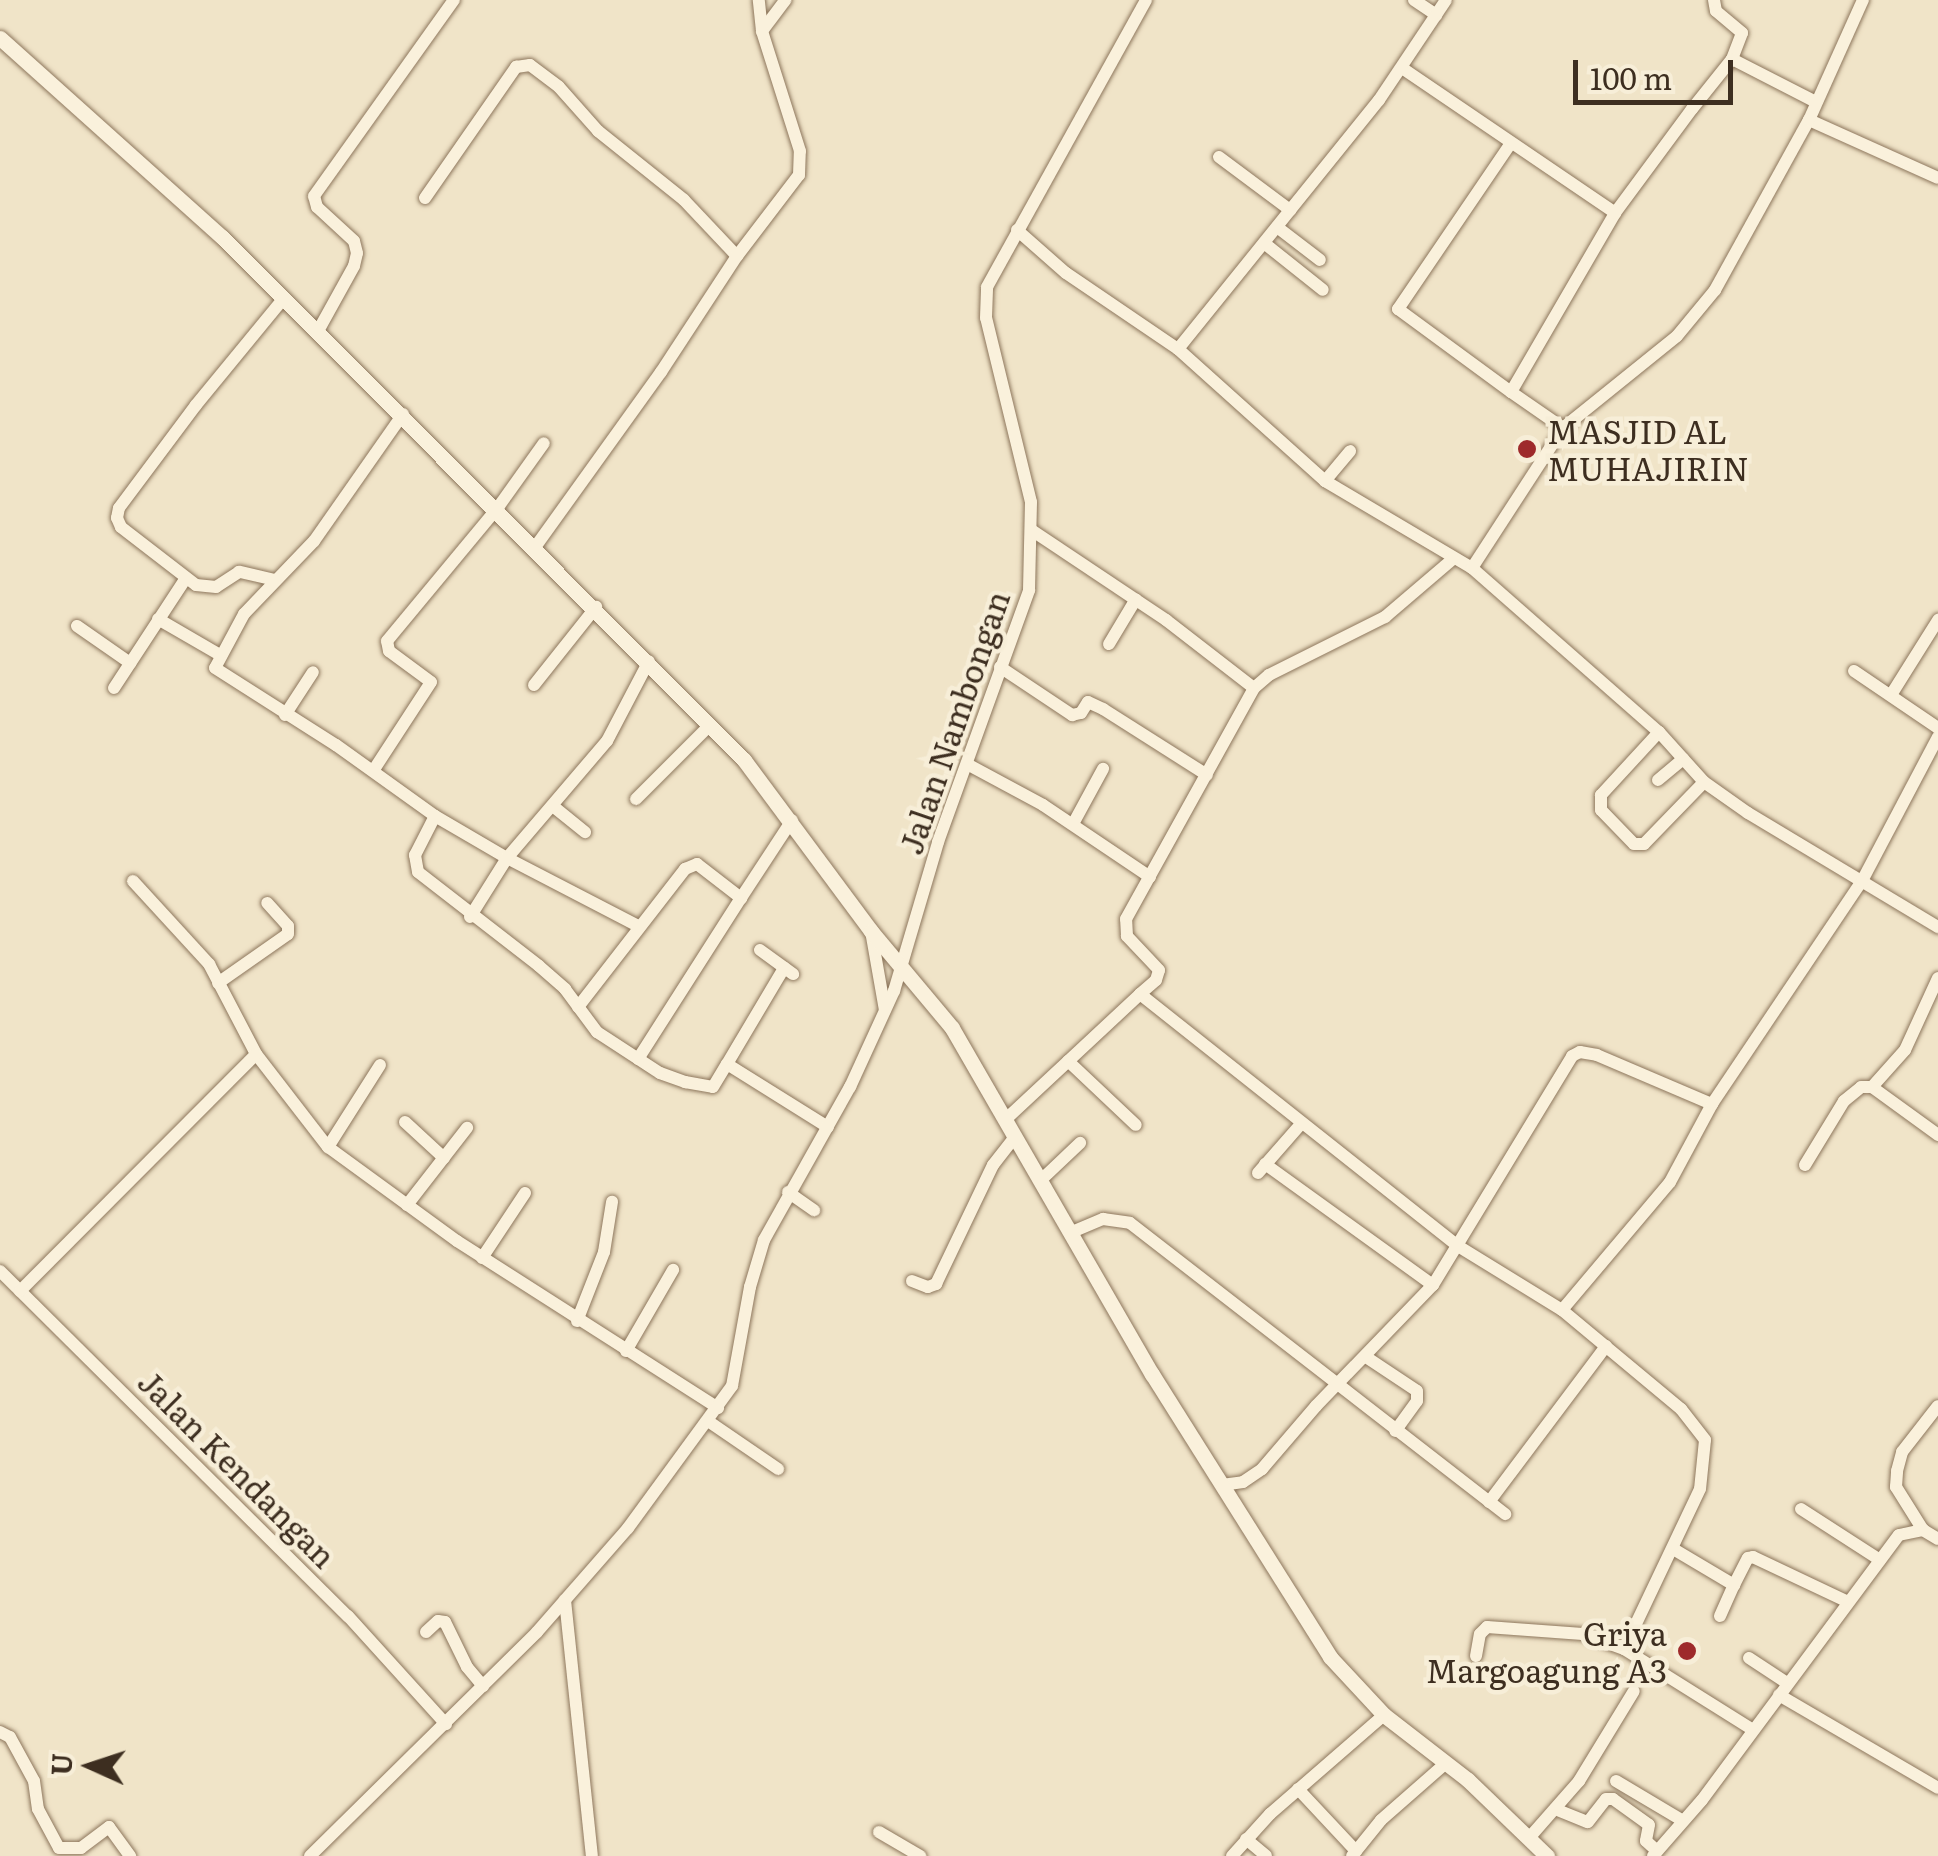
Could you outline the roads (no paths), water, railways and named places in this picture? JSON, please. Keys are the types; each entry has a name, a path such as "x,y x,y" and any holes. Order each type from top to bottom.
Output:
{"street":[{"path":"318,330 354,266 356,252 354,241 316,207 314,196 454,0"},
{"path":"536,546 661,372 736,256 799,176 801,163 762,31 759,0"},
{"path":"762,31 785,0"},
{"name":"Jalan Nambongan","path":"310,1856 483,1686 628,1528 718,1408 738,1366 755,1266 788,1192 828,1128 885,1010 938,842 1028,590 1033,531 1027,476 986,318 993,271 1146,0"},
{"path":"1414,0 1436,15"},
{"path":"1178,349 1402,68 1446,0"},
{"path":"1511,392 1616,212 1732,59 1742,33 1719,14 1714,0"},
{"path":"1472,568 1563,428 1677,336 1699,312 1809,120 1863,0"},
{"path":"0,38 170,187 318,330 493,511 536,546 649,661 792,820 871,931 952,1028 1152,1374 1228,1487 1330,1657 1384,1715 1446,1763 1548,1856"},
{"path":"1732,59 1816,102"},
{"path":"425,198 516,67 530,65 559,87 598,131 684,200 736,256"},
{"path":"1402,68 1616,212"},
{"path":"1809,120 1938,178"},
{"path":"1511,143 1398,309 1563,428"},
{"path":"1219,156 1290,210"},
{"path":"1276,227 1320,260"},
{"path":"1017,230 1066,272 1178,349 1325,481 1472,568 1659,732 1704,782 1938,927"},
{"path":"1264,243 1323,290"},
{"path":"275,580 239,572 208,588 186,578 121,526 119,508 284,298"},
{"path":"403,414 314,542 244,614 215,668 435,816 638,926"},
{"path":"373,771 432,682 388,651 387,641 544,443"},
{"path":"1325,481 1350,452"},
{"path":"1033,531 1136,599 1254,688"},
{"path":"1005,1120 1156,980 1159,970 1127,936 1124,926 1254,688 1269,675 1385,617 1453,559"},
{"path":"114,688 186,578"},
{"path":"1109,644 1136,599"},
{"path":"534,685 596,607"},
{"path":"158,620 220,655"},
{"path":"1891,695 1938,620"},
{"path":"77,626 130,663"},
{"path":"470,916 507,858 606,741 649,661"},
{"path":"1000,667 1072,715 1081,713 1088,702 1103,708 1207,775"},
{"path":"1854,671 1938,728"},
{"path":"285,715 313,672"},
{"path":"636,799 710,725"},
{"path":"1659,732 1602,795 1602,810 1634,844 1644,844 1704,782"},
{"path":"1562,1310 1670,1182 1712,1104 1862,881 1938,736"},
{"path":"1658,780 1683,758"},
{"path":"967,764 1073,824 1150,877"},
{"path":"1073,824 1103,769"},
{"path":"554,807 585,832"},
{"path":"435,816 420,841 415,867 470,916 540,966 597,1032 660,1072 712,1087 788,971 760,950"},
{"path":"638,1059 792,820"},
{"path":"578,1007 638,926 693,864 742,898"},
{"path":"133,881 209,964 256,1054 328,1147 482,1258 718,1408"},
{"path":"218,983 288,934 288,926 267,903"},
{"path":"871,931 885,1010"},
{"path":"1872,1087 1905,1050 1938,978"},
{"path":"1140,994 1300,1125 1458,1246 1562,1310 1700,1429 1706,1465 1700,1489 1675,1550 1624,1649"},
{"path":"1228,1487 1262,1469 1433,1286 1572,1056 1580,1052 1597,1055 1712,1104"},
{"path":"20,1291 256,1054"},
{"path":"1068,1061 1136,1124"},
{"path":"728,1064 828,1128"},
{"path":"328,1147 380,1065"},
{"path":"1804,1166 1844,1101 1861,1087 1872,1087 1901,1113 1938,1134"},
{"path":"404,1122 444,1158"},
{"path":"1300,1125 1261,1168 1433,1286"},
{"path":"407,1205 467,1128"},
{"path":"912,1281 936,1284 993,1165 1015,1136"},
{"path":"1042,1180 1080,1143"},
{"path":"788,1192 807,1210 814,1210"},
{"path":"482,1258 525,1193"},
{"path":"577,1321 604,1252 612,1202"},
{"path":"1072,1232 1103,1219 1130,1223 1336,1387 1505,1514"},
{"path":"626,1351 673,1270"},
{"name":"Jalan Kendangan","path":"0,1271 348,1616 446,1724"},
{"path":"1489,1502 1606,1346"},
{"path":"1366,1357 1418,1394 1394,1431"},
{"path":"1938,1406 1902,1452 1896,1488 1923,1530 1938,1539"},
{"path":"708,1421 778,1469"},
{"path":"1802,1509 1880,1560"},
{"path":"1556,1809 1588,1822 1606,1799 1613,1800 1649,1826 1646,1841 1655,1854 1900,1535 1923,1530"},
{"path":"1675,1550 1734,1585"},
{"path":"1720,1616 1748,1558 1753,1557 1848,1602"},
{"path":"565,1600 592,1856"},
{"path":"426,1632 438,1621 445,1622 467,1667 483,1686"},
{"path":"1476,1656 1483,1630 1496,1626 1574,1632 1624,1649 1753,1730"},
{"path":"1748,1658 1783,1689 1938,1788"},
{"path":"1529,1838 1589,1767 1634,1691"},
{"path":"1232,1856 1298,1789 1384,1715"},
{"path":"0,1732 10,1737 34,1781 38,1810 59,1848 80,1848 109,1827 130,1856"},
{"path":"1298,1789 1354,1853 1381,1820 1446,1763"},
{"path":"1616,1781 1684,1820"},
{"path":"879,1832 920,1856"},
{"path":"1246,1840 1266,1856"}],"place":[{"name":"MASJID AL MUHAJIRIN","path":"1527,449"},
{"name":"Griya Margoagung A3","path":"1687,1651"}]}
